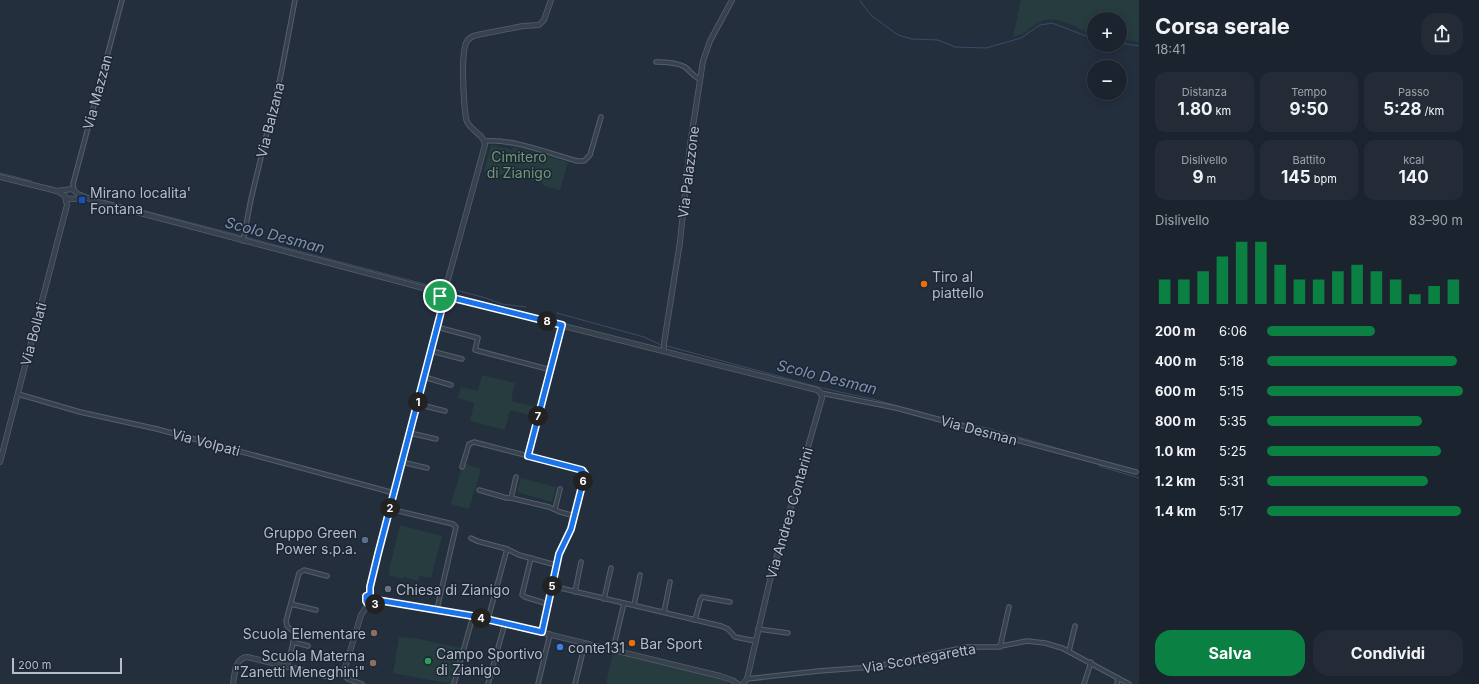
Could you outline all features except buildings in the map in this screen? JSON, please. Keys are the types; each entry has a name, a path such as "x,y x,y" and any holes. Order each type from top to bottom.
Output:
{"street":[{"name":"Via Mazzan","path":"75,191 73,184 122,0"},
{"name":"Via Balzana","path":"244,238 253,192 282,74 295,0"},
{"path":"440,296 444,294 485,145 485,141 468,125 466,119 464,61 466,43 470,38 477,35 523,26 539,25 544,20 551,0"},
{"name":"Via Palazzone","path":"664,350 680,242 690,145 703,61 710,41 732,0"},
{"path":"656,62 684,67 696,78 700,79"},
{"path":"485,141 495,141 532,148 578,161 584,161 590,155 601,117"},
{"path":"0,176 57,191 66,197 85,198 244,238 431,290 440,296 443,301 443,305 378,554 370,587 370,594 366,598 368,604"},
{"path":"66,197 68,189 73,184"},
{"path":"57,191 68,189 75,191 85,198"},
{"path":"67,205 74,198 75,191"},
{"name":"Via Bollati","path":"0,462 67,205 66,197"},
{"path":"440,296 664,350 816,390 822,395"},
{"path":"528,456 562,325"},
{"path":"437,327 478,338 475,350 551,370"},
{"path":"431,350 462,359"},
{"path":"424,377 451,385"},
{"name":"Via Volpati","path":"18,393 80,412 172,433 394,492"},
{"name":"Via Desman","path":"822,395 896,408 1136,472"},
{"name":"Via Andrea Contarini","path":"744,684 747,679 770,580 822,395"},
{"path":"417,404 445,411"},
{"path":"410,433 436,439"},
{"path":"462,467 471,442 582,470 585,474 575,516 556,565 542,632"},
{"path":"402,462 427,468"},
{"path":"511,498 516,477"},
{"path":"555,509 560,489"},
{"path":"479,490 506,498 555,509 575,516"},
{"path":"390,509 455,526 456,533 437,609"},
{"path":"471,538 507,549 518,555 556,565"},
{"path":"488,619 507,549"},
{"path":"531,558 522,595 524,597 548,604"},
{"path":"575,592 581,562"},
{"path":"604,598 611,568"},
{"path":"287,666 295,634 286,624 299,573 304,570 327,576"},
{"path":"634,605 640,575"},
{"path":"664,612 670,582"},
{"path":"552,586 724,627 735,637 756,641"},
{"path":"370,594 375,596 377,600 437,609 488,619 720,676 732,680 738,684"},
{"path":"695,620 702,597 730,602"},
{"path":"368,604 373,605 377,600"},
{"path":"613,650 624,603"},
{"path":"291,604 316,610"},
{"path":"233,684 237,663 243,658 251,658 326,676 333,676 342,673 347,662 361,615 368,604"},
{"path":"1000,647 1009,607"},
{"path":"454,684 473,616"},
{"path":"488,684 505,623"},
{"path":"1070,651 1075,626"},
{"path":"758,629 788,633"},
{"path":"538,684 550,634"},
{"name":"Via Scortegaretta","path":"747,679 873,667 966,647 1000,647 1027,641 1045,643 1070,651 1129,684"},
{"path":"293,642 308,646"},
{"path":"576,684 585,643"},
{"path":"1084,684 1091,662"},
{"path":"342,673 348,679 362,684"},
{"path":"1117,684 1118,678"}],"green space":[{"path":"1021,0 1139,0 1139,42 1127,40 1127,12 1087,12 1087,32 1059,20 1052,19 1038,23 1024,33 1013,37"},
{"name":"Cimitero di Zianigo","path":"491,145 512,150 513,147 568,162 560,190 544,186 544,184 524,178 523,180 484,171"},
{"path":"482,375 515,383 511,401 536,407 533,416 510,410 505,430 470,421 474,403 458,398 461,387 478,391"},
{"path":"463,463 481,469 469,509 451,504"},
{"path":"521,478 556,487 552,502 517,492"},
{"path":"400,525 442,536 431,578 419,576 418,581 388,575"},
{"name":"Campo Sportivo di Zianigo","path":"399,637 419,639 462,648 452,684 393,673"},
{"path":"613,653 728,681 727,684 606,684"}],"waterway":[{"path":"860,0 872,16 898,35 912,39 938,40 955,47 986,48 1021,38 1040,25 1052,23 1087,36"},
{"path":"1127,44 1139,46"},
{"name":"Scolo Desman","path":"0,173 31,181"},
{"name":"Scolo Desman","path":"103,200 242,236"},
{"name":"Scolo Desman","path":"245,237 436,287 443,287"},
{"name":"Scolo Desman","path":"448,288 486,298 502,304 526,307"},
{"name":"Scolo Desman","path":"557,313 644,337 661,345"},
{"name":"Scolo Desman","path":"667,346 826,389 872,399 961,423 987,428 1077,454"},
{"name":"Scolo Desman","path":"1099,466 1139,478"}],"place":[{"name":"Mirano localita' Fontana","path":"82,200"},
{"name":"Tiro al piattello","path":"924,284"},
{"name":"Gruppo Green Power s.p.a.","path":"365,540"},
{"name":"Chiesa di Zianigo","path":"388,589"},
{"name":"Scuola Elementare","path":"374,633"},
{"name":"Bar Sport","path":"632,643"},
{"name":"conte131","path":"560,647"},
{"name":"Campo Sportivo di Zianigo","path":"428,661"},
{"name":"Scuola Materna \"Zanetti Meneghini\"","path":"373,663"}],"route":[{"path":"440,296 562,325 528,456 582,470 585,474 571,529 560,550 542,632 437,609 377,600 375,604 369,605 365,600 366,596 370,594 370,587 378,554 443,305 442,298 440,296"}]}
